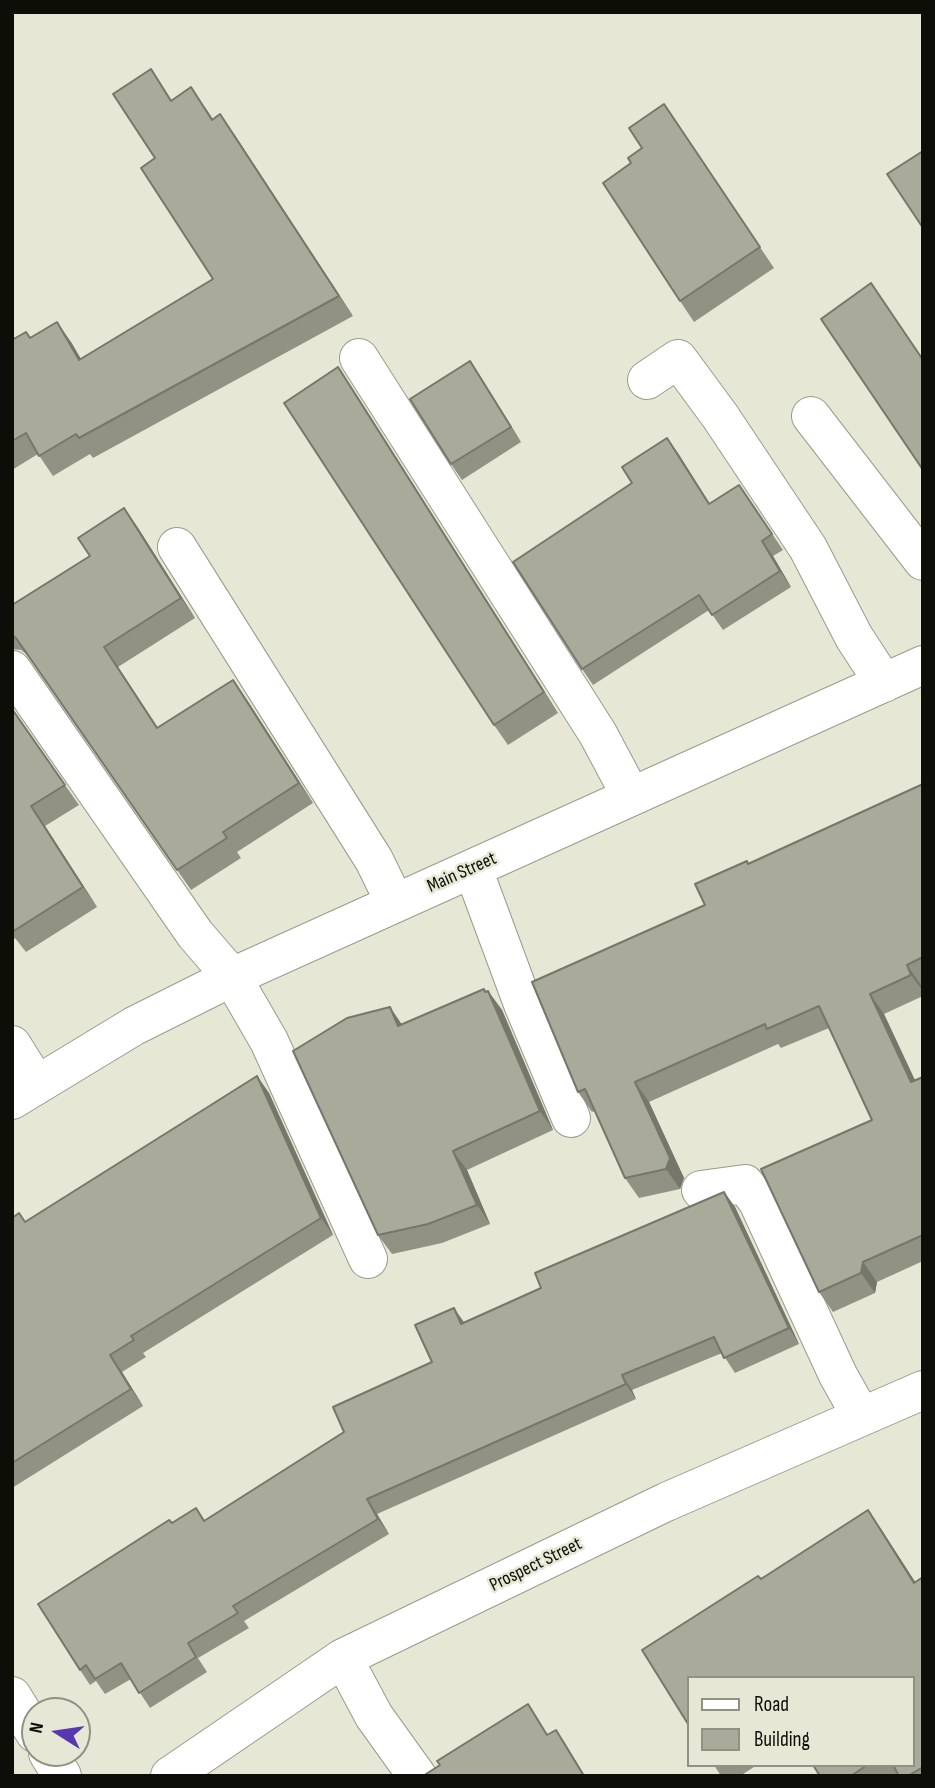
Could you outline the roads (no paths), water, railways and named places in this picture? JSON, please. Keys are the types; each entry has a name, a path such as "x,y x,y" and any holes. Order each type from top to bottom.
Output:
{"street":[{"path":"359,358 598,734 631,796"},
{"path":"647,380 678,359 720,416 808,548 854,637 884,683"},
{"path":"811,416 923,561"},
{"path":"177,547 374,860 395,903"},
{"name":"Main Street","path":"24,1093 134,1026 232,977 923,665"},
{"path":"12,670 195,934 232,977 269,1041 368,1259"},
{"path":"473,869 523,1004 571,1118"},
{"path":"12,1045 24,1093"},
{"path":"701,1190 745,1184 758,1202 838,1375 861,1416"},
{"name":"Prospect Street","path":"170,1776 343,1658 666,1502 923,1390"},
{"path":"343,1658 374,1716 417,1776"}]}
